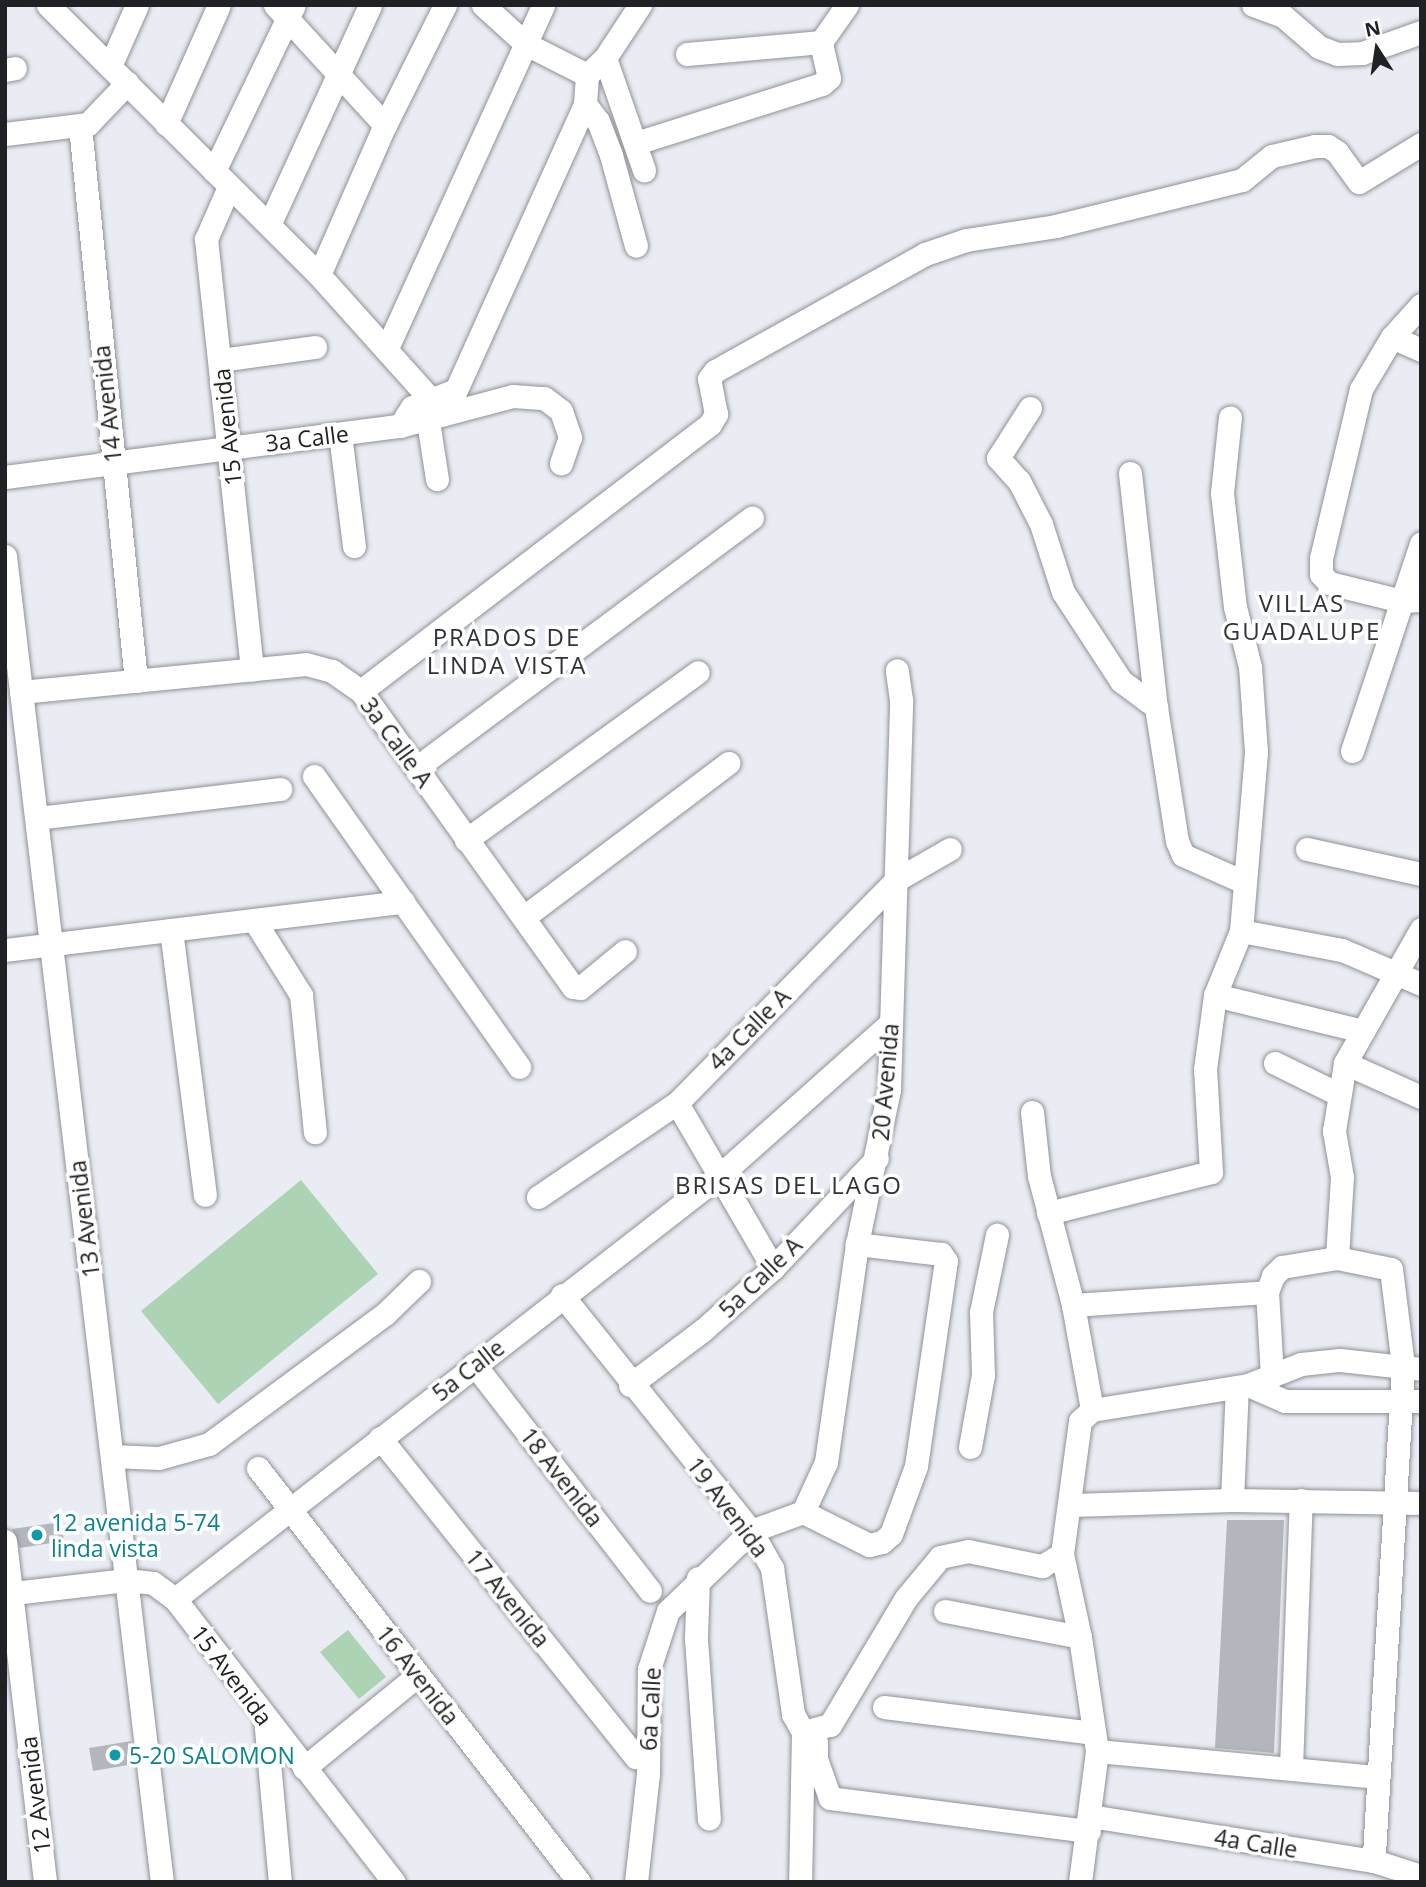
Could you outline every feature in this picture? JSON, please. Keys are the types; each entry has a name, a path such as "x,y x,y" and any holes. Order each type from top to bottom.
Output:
{"street":[{"path":"110,66 137,5"},
{"path":"166,124 219,5"},
{"path":"269,225 340,76 370,5"},
{"path":"319,275 385,125 446,5"},
{"path":"483,5 526,44 587,75"},
{"path":"387,348 543,5"},
{"path":"430,411 456,390 585,104 587,75 605,58 640,5"},
{"path":"636,143 822,84 829,78 821,41 847,5"},
{"path":"1253,5 1283,16 1319,47 1337,54 1362,53 1421,32"},
{"path":"53,7 221,180 319,275 387,348 430,411 437,479"},
{"path":"286,9 340,76 385,125"},
{"name":"15 Avenida","path":"252,670 206,239 221,180 286,9"},
{"path":"687,54 821,41"},
{"path":"605,58 644,170"},
{"path":"5,134 88,124 127,83"},
{"path":"585,104 598,121 611,155 636,246"},
{"name":"14 Avenida","path":"80,126 136,681"},
{"path":"361,691 710,424 716,414 709,379 715,371 925,254 966,240 1056,226 1242,180 1272,156 1315,146 1328,146 1337,152 1359,182 1421,144"},
{"path":"1411,600 1329,583 1321,566 1361,389 1392,337 1421,305"},
{"path":"1392,337 1421,350"},
{"path":"220,360 315,347"},
{"path":"430,411 513,396 544,398 561,411 570,437 561,463"},
{"name":"3a Calle","path":"5,477 400,426 412,407 430,411"},
{"path":"1030,408 998,458 1019,481 1041,524 1063,592 1121,681 1156,707"},
{"path":"1048,1213 1211,1172 1205,1069 1214,995 1241,931 1256,752 1250,667 1235,607 1222,493 1230,417"},
{"path":"340,434 354,546"},
{"path":"1130,473 1156,707 1183,855 1244,882"},
{"path":"416,768 752,517"},
{"path":"1352,751 1411,600 1421,543"},
{"name":"13 Avenida","path":"5,556 162,1882"},
{"name":"3a Calle A","path":"21,692 306,664 332,671 361,691 573,987 580,988 625,951"},
{"name":"20 Avenida","path":"803,1512 826,1462 858,1244 879,1157 889,1090 901,700 897,670"},
{"path":"466,840 698,672"},
{"path":"524,917 728,764"},
{"path":"314,776 519,1067"},
{"path":"37,818 280,789"},
{"name":"4a Calle A","path":"538,1197 677,1103 896,880 950,849"},
{"path":"1307,849 1421,874"},
{"path":"5,950 403,902"},
{"path":"254,920 301,995 315,1132"},
{"path":"1337,1258 1342,1177 1334,1131 1345,1063 1395,970 1421,929"},
{"path":"171,930 205,1195"},
{"path":"1241,931 1342,950 1395,970 1421,984"},
{"path":"1214,995 1363,1031"},
{"name":"5a Calle","path":"176,1599 562,1295 719,1176 891,1023"},
{"path":"1275,1063 1338,1094"},
{"path":"1345,1063 1421,1097"},
{"path":"677,1103 773,1268"},
{"path":"1032,1112 1048,1213 1073,1304 1092,1410"},
{"name":"5a Calle A","path":"630,1385 703,1330 773,1268 879,1157"},
{"path":"970,1447 983,1375 981,1312 997,1235"},
{"path":"751,1531 803,1512 869,1545 882,1542 891,1534 916,1466 944,1257 858,1244"},
{"path":"1272,1376 1267,1292 1273,1276 1282,1267 1337,1258 1391,1269 1412,1368 1411,1402 1396,1502 1376,1777 1374,1861"},
{"path":"111,1456 159,1458 209,1444 386,1313 419,1281"},
{"path":"1073,1304 1267,1292"},
{"name":"19 Avenida","path":"562,1295 630,1385 751,1531 776,1580 793,1714 810,1732 800,1882"},
{"path":"1080,1882 1089,1824 1094,1742 1080,1637 1062,1554 1072,1505 1080,1421 1092,1410 1243,1386 1301,1364 1340,1360 1412,1368"},
{"name":"18 Avenida","path":"474,1364 650,1591"},
{"path":"1243,1386 1285,1402 1411,1402"},
{"path":"1232,1500 1243,1386"},
{"name":"17 Avenida","path":"380,1438 636,1757"},
{"name":"16 Avenida","path":"258,1468 579,1882"},
{"path":"1072,1505 1232,1500 1421,1503"},
{"path":"1291,1767 1301,1500"},
{"name":"6a Calle","path":"636,1882 648,1774 649,1669 668,1611 698,1578 751,1531"},
{"name":"12 Avenida","path":"5,1541 8,1594 45,1882"},
{"path":"810,1732 830,1725 847,1702 906,1598 940,1557 968,1551 1042,1566 1062,1554"},
{"path":"698,1578 696,1639 709,1819"},
{"path":"8,1594 126,1580 153,1583 176,1599"},
{"name":"15 Avenida","path":"176,1599 265,1718 394,1882"},
{"path":"945,1611 1080,1637"},
{"path":"304,1768 418,1675"},
{"path":"884,1707 1094,1742 1376,1777"},
{"path":"265,1718 280,1882"},
{"name":"4a Calle","path":"810,1732 830,1798 1089,1824 1374,1861 1421,1876"}],"green space":[{"path":"301,1180 378,1274 218,1404 141,1311"},
{"path":"348,1630 386,1677 359,1699 320,1652"}],"building":[{"path":"1227,1520 1284,1520 1274,1753 1215,1748"},
{"name":"12 avenida 5-74 linda vista","path":"61,1522 64,1541 20,1548 12,1529"},
{"name":"5-20 SALOMON","path":"131,1741 134,1764 93,1771 89,1748"}],"place":[{"name":"12 avenida 5-74 linda vista","path":"37,1535"},
{"name":"5-20 SALOMON","path":"115,1755"}],"district":[{"name":"VILLAS GUADALUPE","path":"1302,617"},
{"name":"PRADOS DE LINDA VISTA","path":"507,651"},
{"name":"BRISAS DEL LAGO","path":"789,1185"}]}
